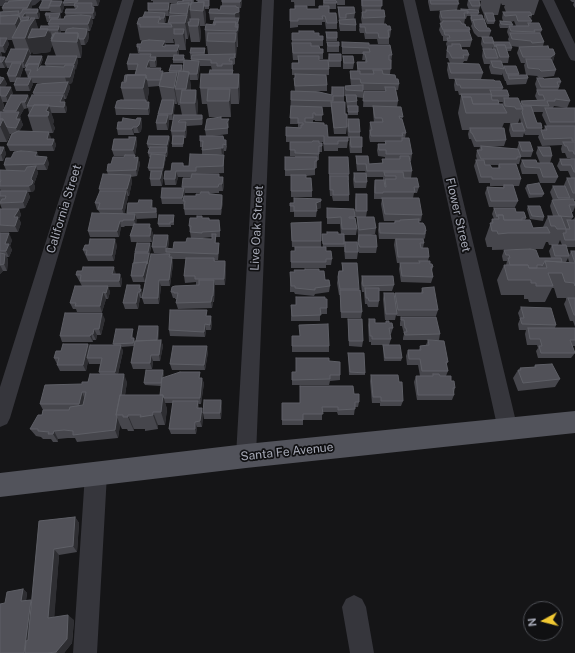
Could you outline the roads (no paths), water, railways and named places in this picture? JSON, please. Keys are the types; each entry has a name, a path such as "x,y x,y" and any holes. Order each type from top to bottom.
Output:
{"main road":[{"name":"Santa Fe Avenue","path":"0,485 246,456 575,422"}],"street":[{"path":"0,3 31,3 35,0"},
{"name":"California Street","path":"0,418 128,0"},
{"name":"Live Oak Street","path":"246,456 268,0"},
{"name":"Flower Street","path":"409,0 508,430"},
{"path":"548,0 575,57"},
{"path":"85,653 96,474"},
{"path":"354,607 362,653"}]}
